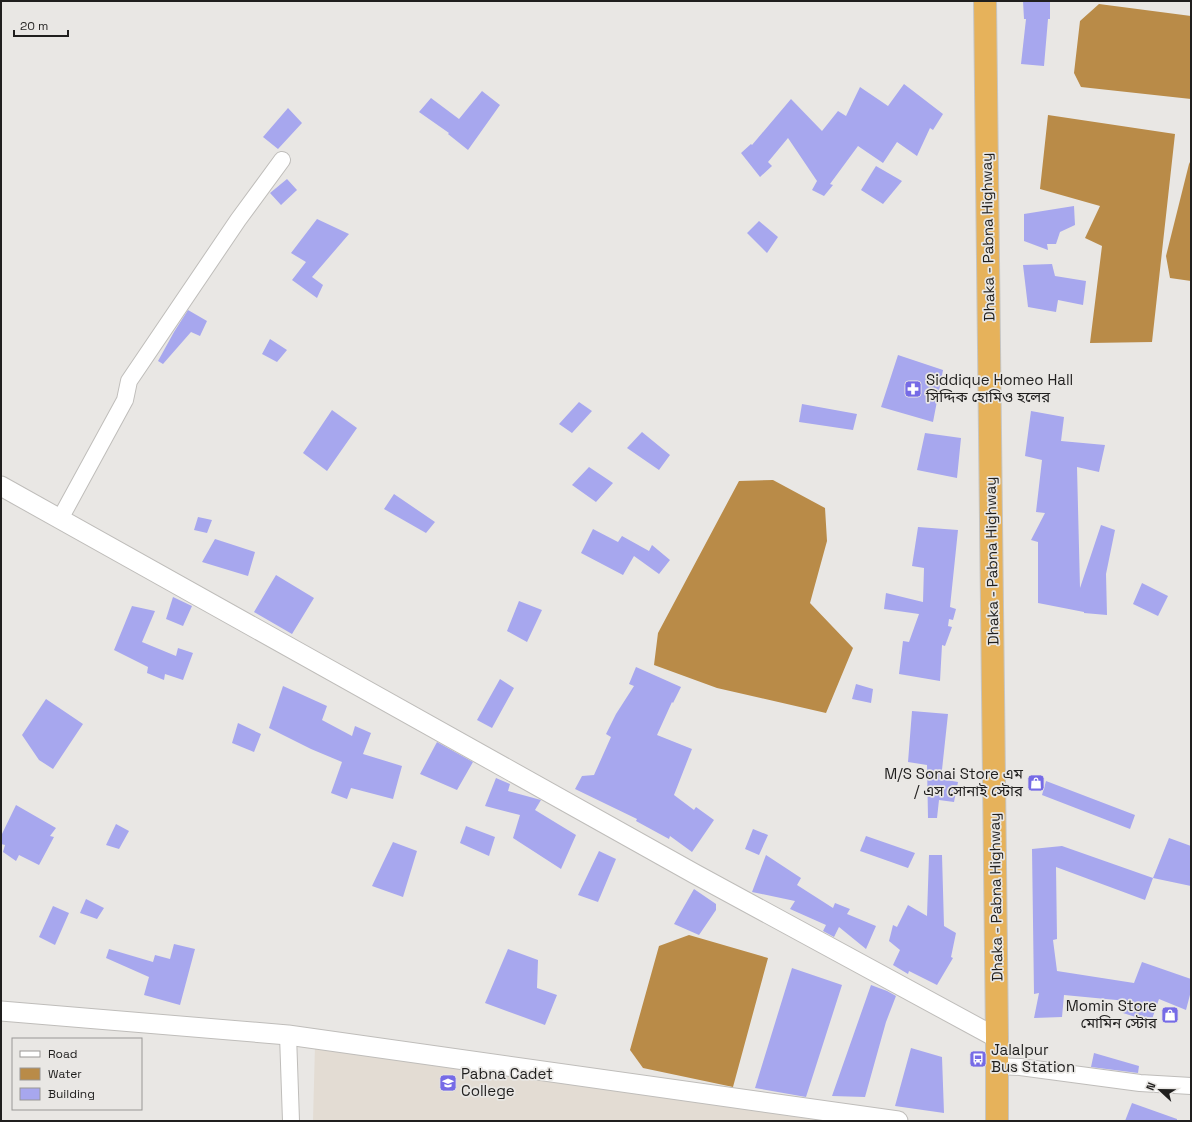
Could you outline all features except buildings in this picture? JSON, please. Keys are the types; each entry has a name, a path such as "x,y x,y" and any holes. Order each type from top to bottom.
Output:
{"highway":[{"name":"Dhaka - Pabna Highway","path":"985,1 998,1038 997,1121"}],"street":[{"path":"60,519 125,400 128,381 238,220 282,160"},
{"path":"1,486 695,874 998,1038"},
{"path":"1,1011 288,1035 898,1121"},
{"path":"288,1035 291,1121"},
{"path":"997,1066 1020,1067 1140,1083 1191,1086"}],"shaded area":[{"name":"Pabna Cadet College","path":"315,1045 848,1121 313,1121"}],"water":[{"path":"1099,4 1191,16 1191,99 1081,87 1074,73 1080,21"},
{"path":"1048,115 1175,134 1152,342 1090,343 1102,246 1085,238 1100,206 1040,189"},
{"path":"1191,160 1191,281 1170,278 1166,256"},
{"path":"773,480 825,508 827,541 810,603 853,648 826,713 717,688 654,665 658,633 739,481"},
{"path":"689,935 768,958 733,1087 643,1068 630,1050 659,946"}],"place":[{"name":"Siddique Homeo Hall সিদ্দিক হোমিও হলের","path":"913,389"},
{"name":"M/S Sonai Store এম / এস সোনাই স্টোর","path":"1036,783"},
{"name":"Momin Store মোমিন স্টোর","path":"1170,1015"},
{"name":"Jalalpur Bus Station","path":"978,1059"},
{"name":"Pabna Cadet College","path":"448,1083"}]}
